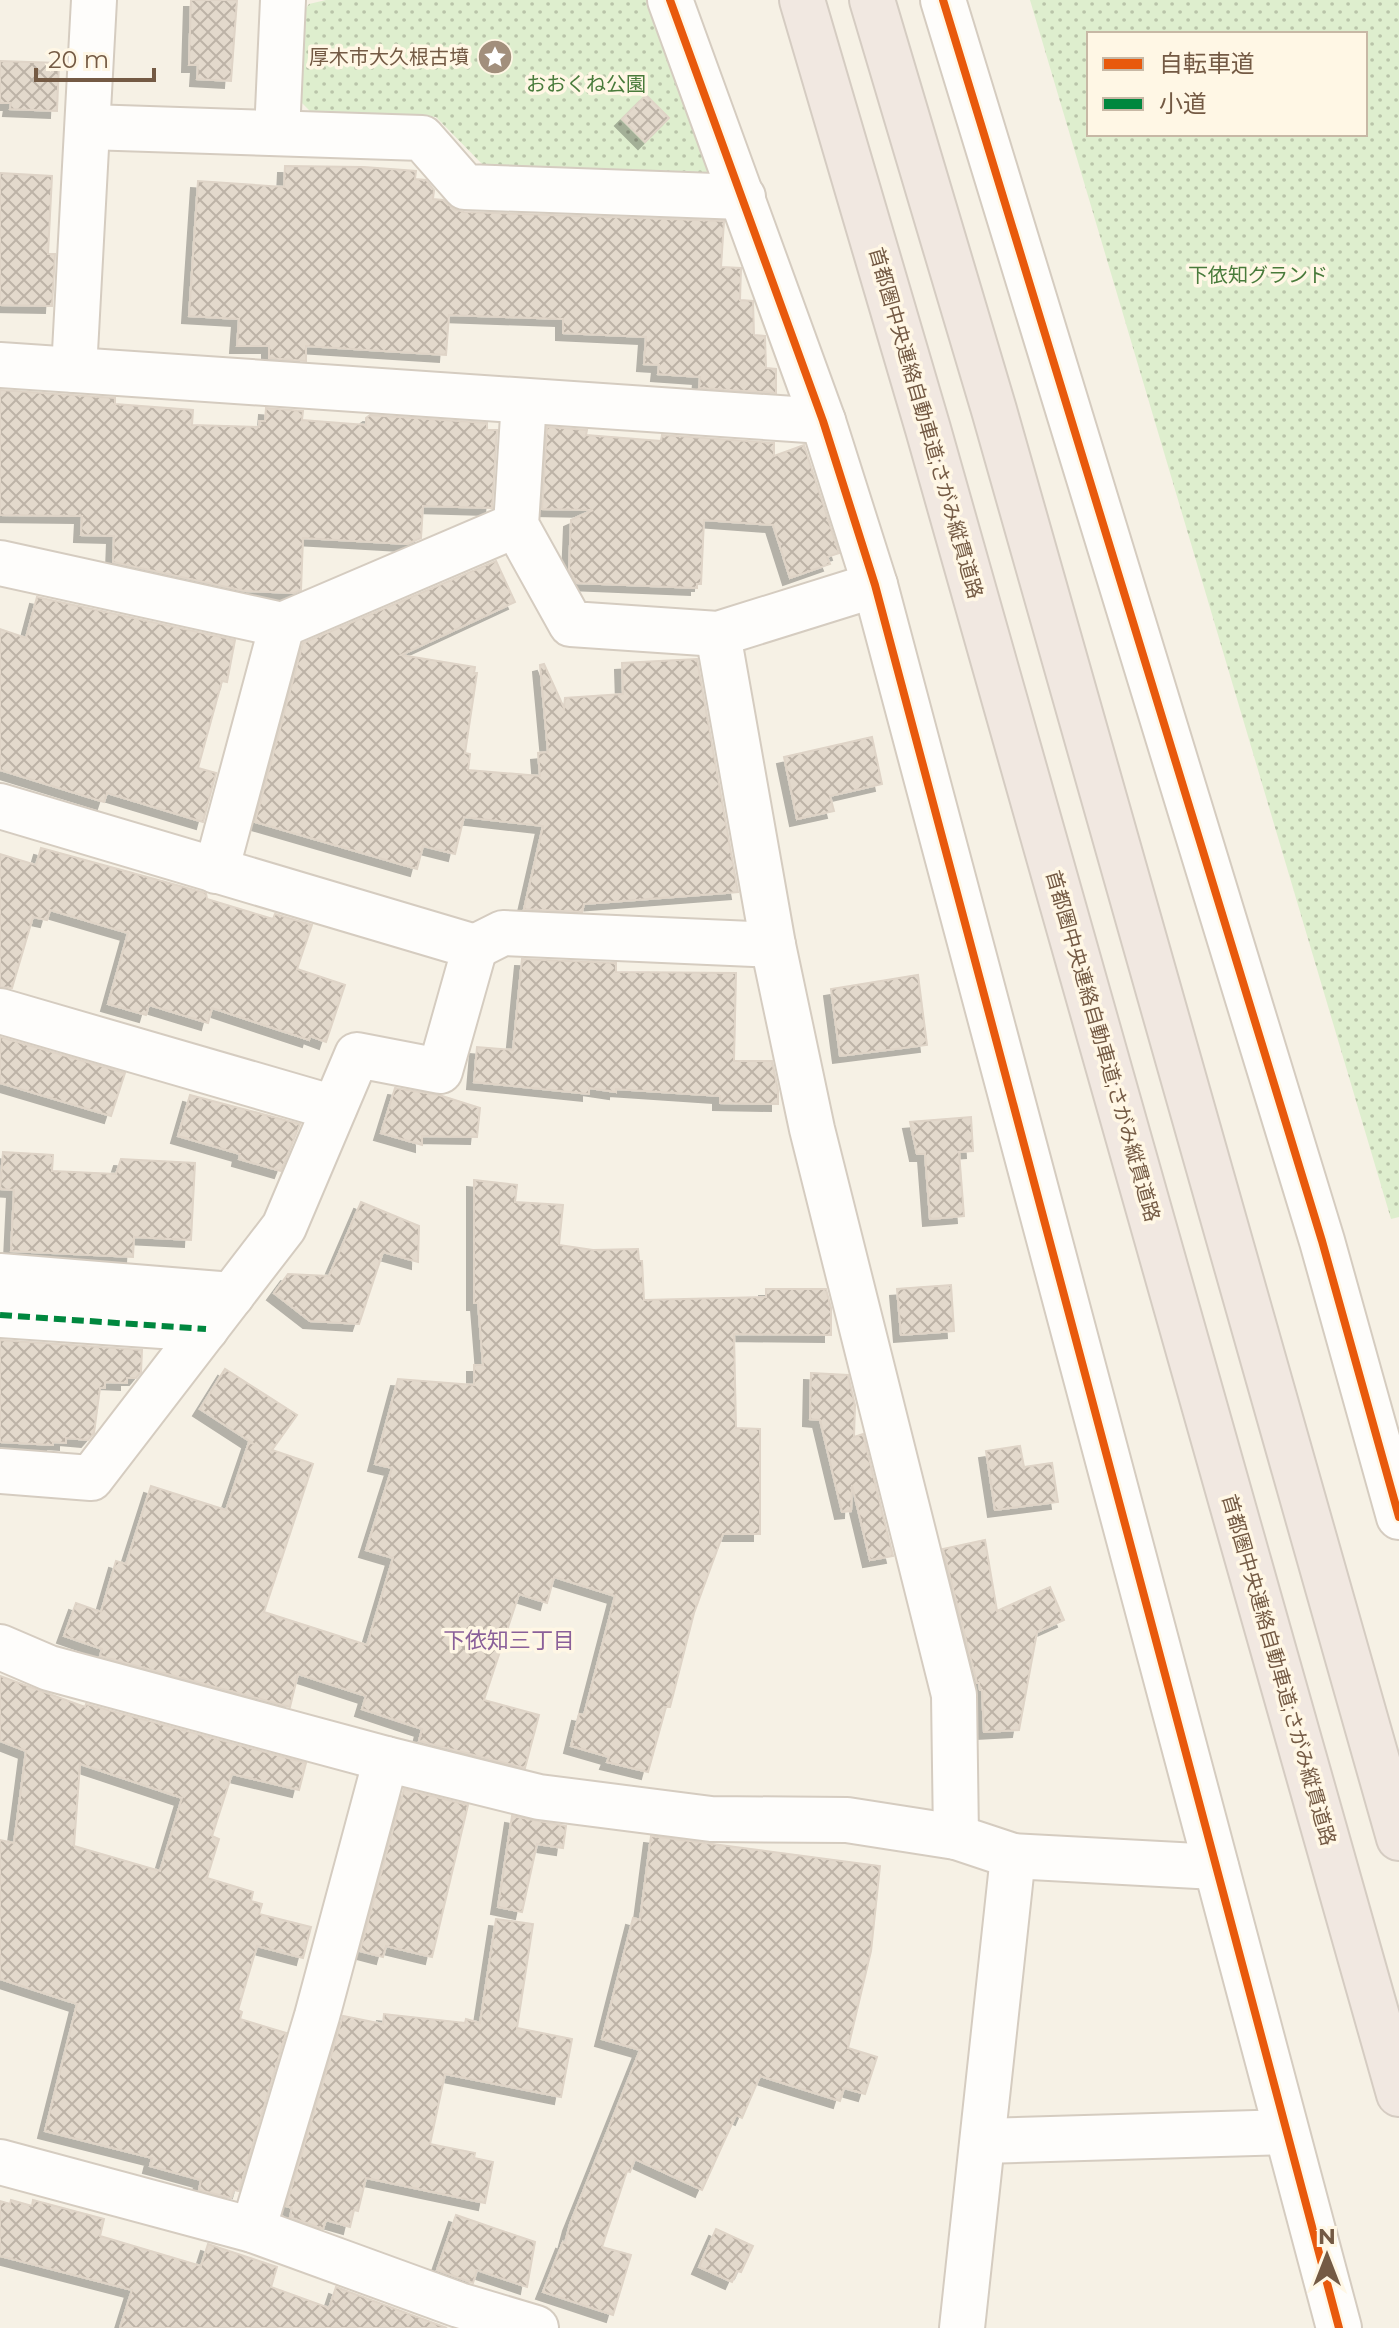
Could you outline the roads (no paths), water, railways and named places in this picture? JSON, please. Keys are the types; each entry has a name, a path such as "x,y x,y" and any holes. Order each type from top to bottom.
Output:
{"highway":[{"name":"首都圏中央連絡自動車道;さがみ縦貫道路","path":"802,0 933,445 1399,2094"},
{"path":"872,0 994,410 1399,1838"}],"street":[{"path":"74,370 94,0"},
{"path":"277,133 283,0"},
{"path":"670,0 823,421 875,585 1339,2328"},
{"path":"943,0 1318,1226 1399,1517"},
{"path":"88,127 422,138 465,187 743,197"},
{"path":"0,365 823,421"},
{"path":"524,401 516,525 571,624 718,634 875,585"},
{"path":"0,563 282,625 516,525"},
{"path":"216,871 282,625"},
{"path":"718,634 773,945 812,1129 954,1695 956,1837"},
{"path":"0,806 475,947 503,933 773,945"},
{"path":"0,1471 91,1478 284,1227 357,1055 440,1071 475,947"},
{"path":"0,1011 334,1108"},
{"path":"0,1276 232,1295"},
{"path":"0,1315 206,1329"},
{"path":"0,1647 49,1668 539,1797 711,1819 847,1820 956,1837 1013,1856 1216,1867"},
{"path":"253,2230 317,2016 386,1759"},
{"path":"962,2328 1013,1856"},
{"path":"983,2141 1286,2132"},
{"path":"0,2162 253,2230 455,2317 536,2328"}],"place":[{"name":"厚木市大久根古墳","path":"495,57"}],"district":[{"name":"下依知三丁目","path":"509,1640"}],"park label":[{"name":"おおくね公園","path":"586,84"},
{"name":"下依知グランド","path":"1258,275"}]}
